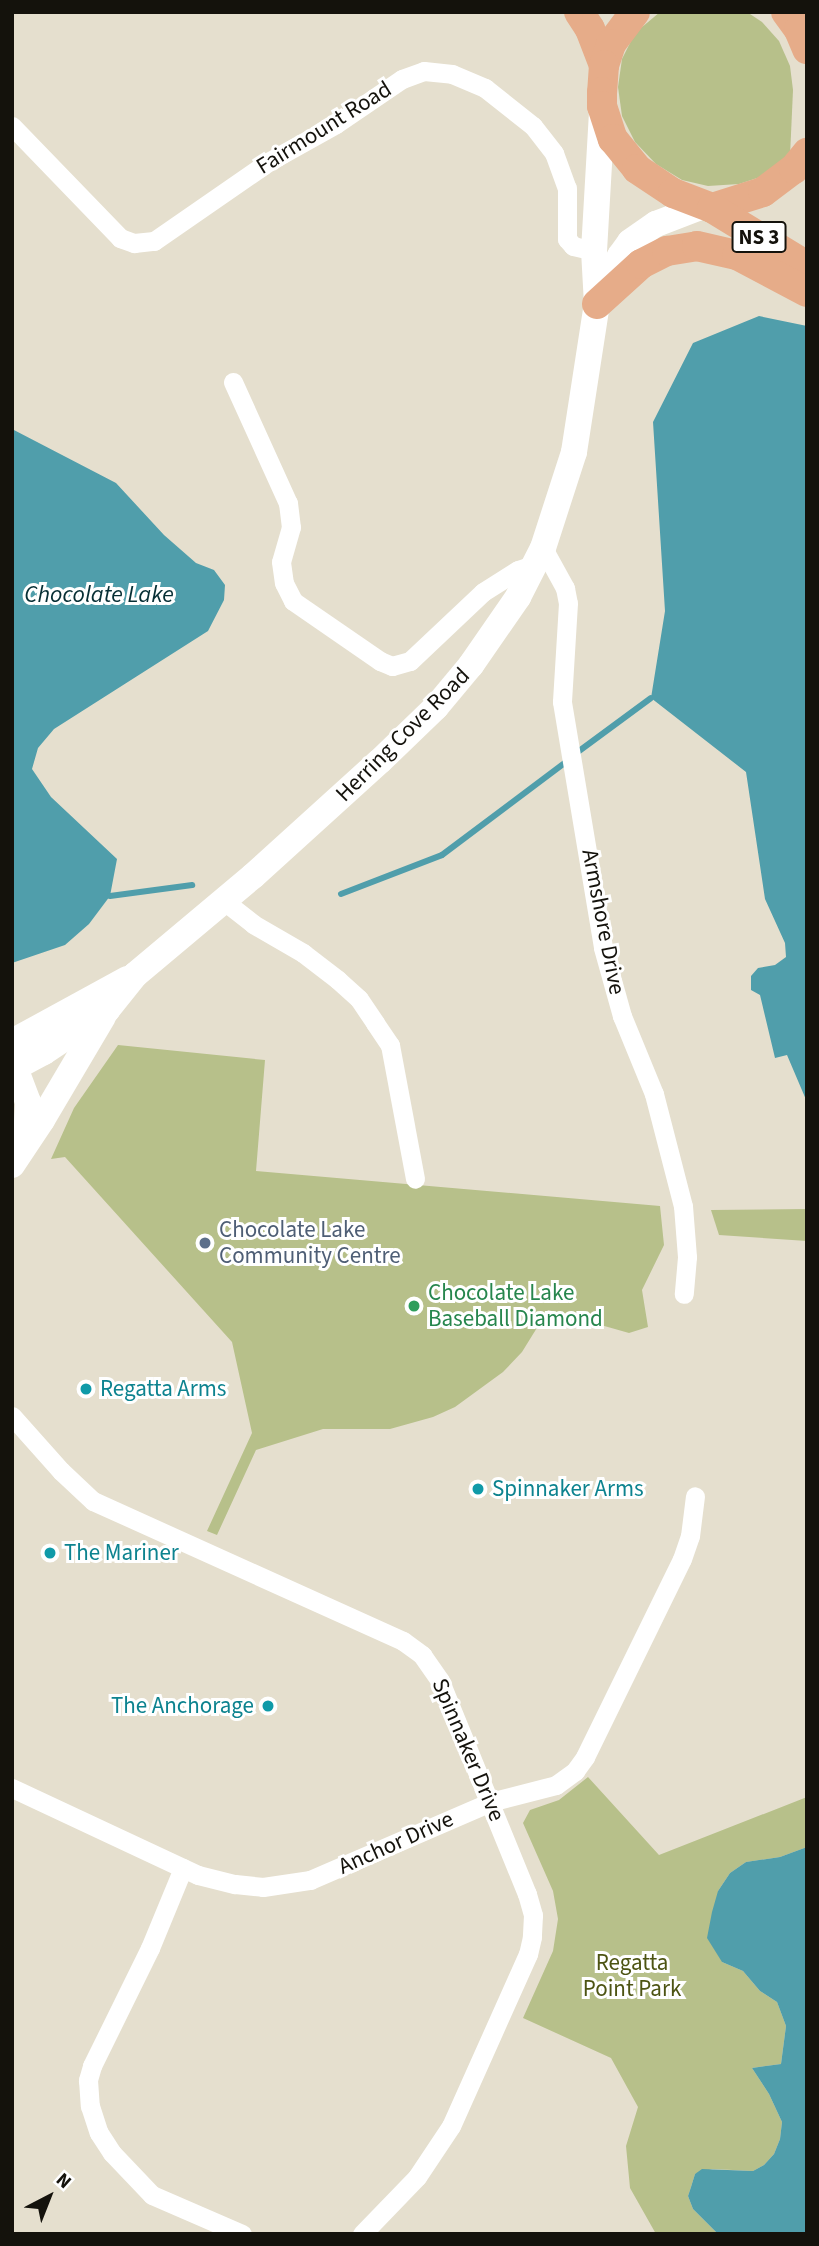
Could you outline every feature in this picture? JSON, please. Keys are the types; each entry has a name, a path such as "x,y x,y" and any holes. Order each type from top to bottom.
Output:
{"main road":[{"path":"579,12 590,29 604,65"},
{"path":"635,12 619,30 604,65 602,106 613,139 627,159 659,185 707,207 763,192 787,176 806,154"},
{"name":"Herring Cove Road","path":"13,1060 44,1052 107,1010 135,975 337,801 436,707 497,630 540,556 573,452 597,304 594,251 602,106"},
{"path":"806,154 807,163"},
{"name":"Herring Cove Road","path":"597,304 620,256 630,242 656,224 707,207"},
{"name":"NS 3","path":"707,207 807,266"},
{"path":"597,304 648,260 674,249 697,246 737,255 807,292"},
{"name":"Herring Cove Road","path":"13,1060 58,1018 89,997 135,975"},
{"path":"12,1165 42,1121 107,1010"},
{"path":"13,1060 28,1102 26,1142"}],"street":[{"name":"Fairmount Road","path":"12,126 120,238 134,243 154,241 268,162 336,124 402,79 424,71 452,74 485,88 533,126 554,153 567,188 567,239 573,246 594,251"},
{"path":"233,382 288,503 291,527 281,562 284,583 293,601 380,661 391,666 410,662 483,592 540,556"},
{"name":"Armshore Drive","path":"540,556 565,587 568,603 562,702 569,752 603,948 622,1016 654,1094 683,1206 687,1257 684,1294"},
{"path":"224,901 253,924 303,953 359,999 390,1045 415,1179"},
{"name":"Spinnaker Drive","path":"12,1416 61,1471 93,1501 263,1581 402,1641 422,1655 440,1681 530,1902 533,1924 528,1954 451,2126 417,2176 362,2234"},
{"name":"Anchor Drive","path":"12,1788 183,1868 235,1885 263,1886 300,1883 490,1802 556,1785 581,1763 682,1559 690,1536 695,1496"},
{"path":"183,1868 150,1948 92,2066 88,2080 90,2106 99,2133 112,2153 152,2195 242,2234"}],"green space":[{"path":"660,12 747,12 762,22 779,41 790,66 793,90 790,156 766,175 739,184 708,186 682,180 656,164 635,142 622,116 618,87 622,59 635,33"},
{"path":"118,1045 265,1060 256,1171 660,1206 664,1245 642,1290 648,1327 629,1333 548,1310 522,1352 503,1372 455,1407 433,1417 390,1429 323,1429 256,1450 217,1535 207,1531 252,1433 232,1342 65,1157 51,1159 74,1108"},
{"path":"807,1209 807,1241 719,1235 711,1210"},
{"name":"Regatta Point Park","path":"588,1777 659,1855 807,1797 807,1847 780,1857 746,1862 730,1873 718,1891 722,1962 743,1971 760,1991 777,2002 786,2026 781,2064 752,2068 769,2094 782,2122 780,2139 774,2154 764,2165 753,2171 712,2169 695,2174 688,2196 693,2209 718,2234 656,2234 630,2188 626,2146 638,2107 611,2058 523,2018 553,1951 558,1919 553,1891 523,1823 530,1810 559,1800"}],"water":[{"path":"759,316 807,326 807,1102 787,1055 775,1058 760,995 751,990 751,976 758,968 775,965 786,957 785,943 765,899 746,772 651,698 665,611 653,422 693,343"},
{"name":"Chocolate Lake","path":"12,429 116,483 164,535 196,563 214,570 225,585 224,600 208,631 54,729 38,748 32,769 51,797 117,859 110,896 89,924 65,945 12,963"},
{"path":"807,1847 807,2234 718,2234 693,2209 688,2196 695,2174 702,2169 753,2171 764,2165 774,2154 780,2139 782,2122 769,2094 752,2068 781,2064 786,2026 777,2002 760,1991 743,1971 722,1962 707,1938 712,1912 718,1891 730,1873 746,1862 780,1857"}],"waterway":[{"path":"575,754 651,698"},
{"path":"341,894 442,855 567,761"},
{"path":"110,896 192,885"}],"place":[{"name":"Chocolate Lake Community Centre","path":"205,1243"},
{"name":"Chocolate Lake Baseball Diamond","path":"414,1306"},
{"name":"Regatta Arms","path":"86,1389"},
{"name":"Spinnaker Arms","path":"478,1489"},
{"name":"The Mariner","path":"50,1553"},
{"name":"The Anchorage","path":"268,1706"}]}
